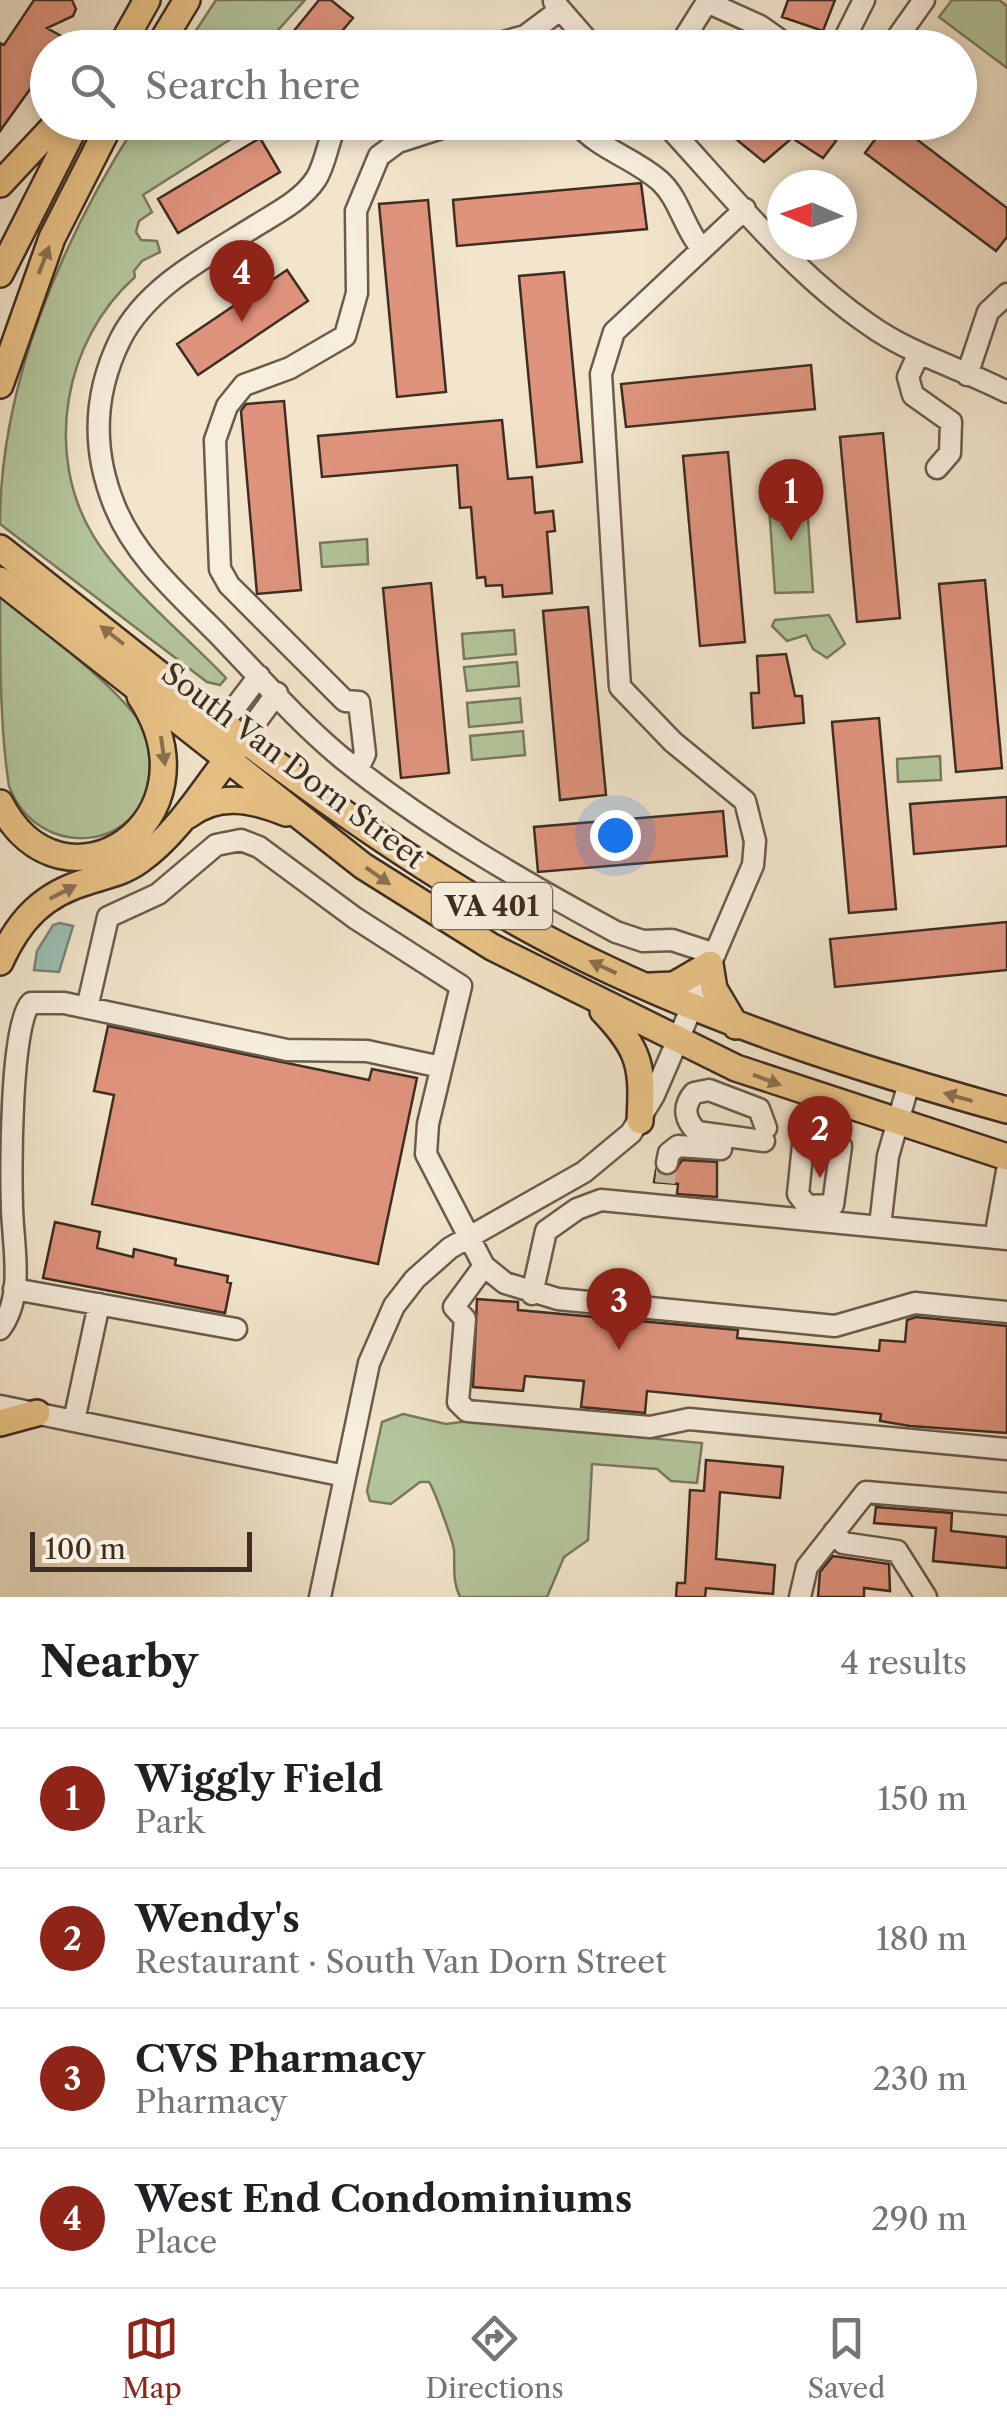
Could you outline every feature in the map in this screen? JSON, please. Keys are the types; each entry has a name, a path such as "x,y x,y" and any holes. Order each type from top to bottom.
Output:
{"main road":[{"path":"130,30 147,0"},
{"path":"167,30 182,2"},
{"path":"0,184 41,140"},
{"path":"0,274 68,140"},
{"path":"0,385 52,238 102,140"},
{"name":"South Van Dorn Street","path":"6,568 132,684 450,881 584,958 736,1026 909,1083 1007,1110"},
{"name":"South Van Dorn Street","path":"6,568 226,740 308,823 397,890 492,947 736,1068 1007,1157"},
{"path":"0,803 29,841 63,857 99,854 130,839 158,802 165,754 156,724 132,684"},
{"path":"175,826 226,740"},
{"path":"0,962 26,915 59,892 135,864 175,826 211,802 237,799 262,803 308,823"},
{"path":"642,985 674,985 713,959"},
{"path":"713,959 714,990 736,1026"},
{"path":"589,997 636,1052 642,1081 640,1121"},
{"path":"0,1423 37,1414"}],"street":[{"path":"849,30 864,0"},
{"path":"903,30 924,0"},
{"path":"689,30 707,2 766,30"},
{"path":"530,30 557,5 579,30"},
{"path":"331,140 318,177 298,199 188,268 132,320 110,362 98,412 101,461 128,532 157,571 277,694 358,769 456,838 616,932 643,940 672,940 713,959"},
{"path":"358,769 366,754 359,702 345,701 229,585 220,568 216,433 231,399 244,385 305,361 345,336 357,293 356,211 379,156 404,140"},
{"path":"593,140 662,183 688,234 702,249"},
{"path":"681,140 821,286 867,324 918,353 1007,392"},
{"path":"320,1597 370,1363 386,1321 415,1279 468,1236 584,1172 613,1150 640,1121 747,883 755,842 745,801 672,742 620,687 601,374 614,332 746,209"},
{"path":"968,375 988,312 1007,294"},
{"path":"918,353 908,377 913,396 952,422 950,453 938,468"},
{"path":"226,740 259,676"},
{"path":"226,740 277,694"},
{"path":"87,1008 105,920 158,894 216,845 241,840 259,848 355,918 461,986 428,1124 426,1154 484,1266 505,1283 532,1294 835,1326 915,1303 1007,1312"},
{"path":"0,1329 11,1310 14,1289 12,1198 18,1026 31,1003 87,1008 286,1050 367,1051 442,1067"},
{"path":"880,1226 888,1156 909,1083"},
{"path":"804,1135 798,1194 807,1206 830,1207 835,1202 841,1146"},
{"path":"663,1206 668,1153 678,1146 764,1140"},
{"path":"532,1294 542,1237 556,1223 600,1200 1001,1238 1007,1171"},
{"path":"484,1266 454,1307 465,1319 458,1402 468,1411 650,1428 689,1419 1007,1449"},
{"path":"14,1289 236,1330"},
{"path":"74,1421 98,1304"},
{"path":"0,1406 345,1476"},
{"path":"800,1597 807,1566 866,1492 1007,1504"},
{"path":"834,1532 843,1543 898,1551 926,1597"}],"green space":[{"path":"216,0 305,0 278,30 196,30"},
{"path":"952,0 999,0 1007,6 1007,68 977,46 977,30 956,30 939,17"},
{"path":"127,140 229,140 143,195 152,212 139,221 136,232 141,240 157,241 160,252 142,261 134,271 135,277 91,333 77,365 66,435 78,505 94,537 138,591 226,678 220,685 207,682 0,524 11,419 40,314 84,215"},
{"path":"806,490 813,592 775,593 768,491"},
{"path":"367,539 368,564 322,567 320,543"},
{"path":"0,595 104,682 149,737 151,756 145,795 132,817 113,831 90,838 66,837 43,828 23,811 9,786 2,716"},
{"path":"829,615 845,644 827,658 813,649 806,635 787,641 772,626 775,620"},
{"path":"514,630 516,654 464,659 462,634"},
{"path":"517,662 519,686 467,691 464,667"},
{"path":"520,698 522,722 469,727 467,703"},
{"path":"523,731 525,755 472,760 470,736"},
{"path":"940,756 941,780 898,782 897,759"},
{"path":"403,1414 446,1424 469,1421 702,1443 697,1483 671,1481 657,1469 592,1464 588,1540 564,1557 547,1597 460,1597 453,1545 429,1482 420,1482 391,1504 370,1501 367,1491 382,1422"}],"water":[{"path":"53,925 73,926 59,972 34,970 37,951"}],"building":[{"path":"34,0 72,0 76,9 73,16 47,28 50,30 30,30 30,89 0,131 0,43 4,45"},
{"path":"319,0 331,0 353,18 343,30 295,30"},
{"path":"788,0 835,0 823,30 782,17"},
{"path":"257,140 261,140 280,172 178,233 158,199"},
{"path":"737,140 790,140 764,162"},
{"path":"795,140 835,140 823,158"},
{"path":"875,140 918,140 1007,208 1007,237 996,251 865,153"},
{"path":"641,183 647,229 457,246 453,200"},
{"path":"428,200 446,392 397,397 379,204"},
{"path":"287,270 308,301 198,375 177,344"},
{"path":"564,272 582,462 537,467 519,276"},
{"path":"811,365 815,409 626,427 621,384"},
{"path":"284,401 301,590 257,594 241,411 246,404"},
{"path":"502,420 508,479 532,477 535,513 553,511 555,531 547,532 552,593 503,597 502,585 486,586 485,577 477,578 471,507 460,508 457,465 322,477 318,436"},
{"path":"883,433 900,618 857,622 840,437"},
{"path":"728,452 745,642 700,646 683,456"},
{"path":"985,580 1002,768 956,772 939,584"},
{"path":"431,583 449,773 401,778 383,588"},
{"path":"588,607 606,795 560,800 543,611"},
{"path":"786,654 795,696 802,696 804,723 753,728 751,693 759,693 757,656"},
{"path":"879,718 896,909 849,913 832,722"},
{"path":"1007,797 1007,846 914,854 910,804"},
{"path":"723,811 727,856 538,872 534,827"},
{"path":"1007,922 1007,970 835,987 830,939"},
{"path":"108,1026 369,1080 372,1069 417,1078 378,1264 92,1204 114,1095 94,1091"},
{"path":"682,1160 717,1162 717,1197 677,1194 678,1184 654,1182 656,1170 672,1176"},
{"path":"55,1222 100,1232 97,1248 133,1257 134,1249 176,1259 175,1265 228,1276 227,1282 231,1283 225,1313 43,1278"},
{"path":"477,1299 518,1302 518,1310 738,1330 737,1338 879,1351 880,1340 905,1342 907,1320 916,1317 1007,1326 1007,1433 910,1426 880,1421 881,1414 647,1391 645,1413 581,1407 584,1381 525,1376 523,1391 473,1387"},
{"path":"706,1460 783,1467 780,1498 720,1492 716,1559 775,1565 773,1594 706,1588 705,1597 676,1597 677,1583 685,1583 690,1490 704,1491"},
{"path":"876,1507 952,1513 951,1531 1007,1537 1007,1568 933,1561 936,1528 874,1523"},
{"path":"833,1556 889,1564 890,1591 864,1588 864,1597 818,1597 820,1572"}],"tunnel":[{"path":"665,1183 667,1163"}],"place":[{"name":"West End Condominiums","path":"242,322"},
{"name":"Wiggly Field","path":"791,541"},
{"name":"Wendy's","path":"820,1178"},
{"name":"CVS Pharmacy","path":"619,1350"}]}
